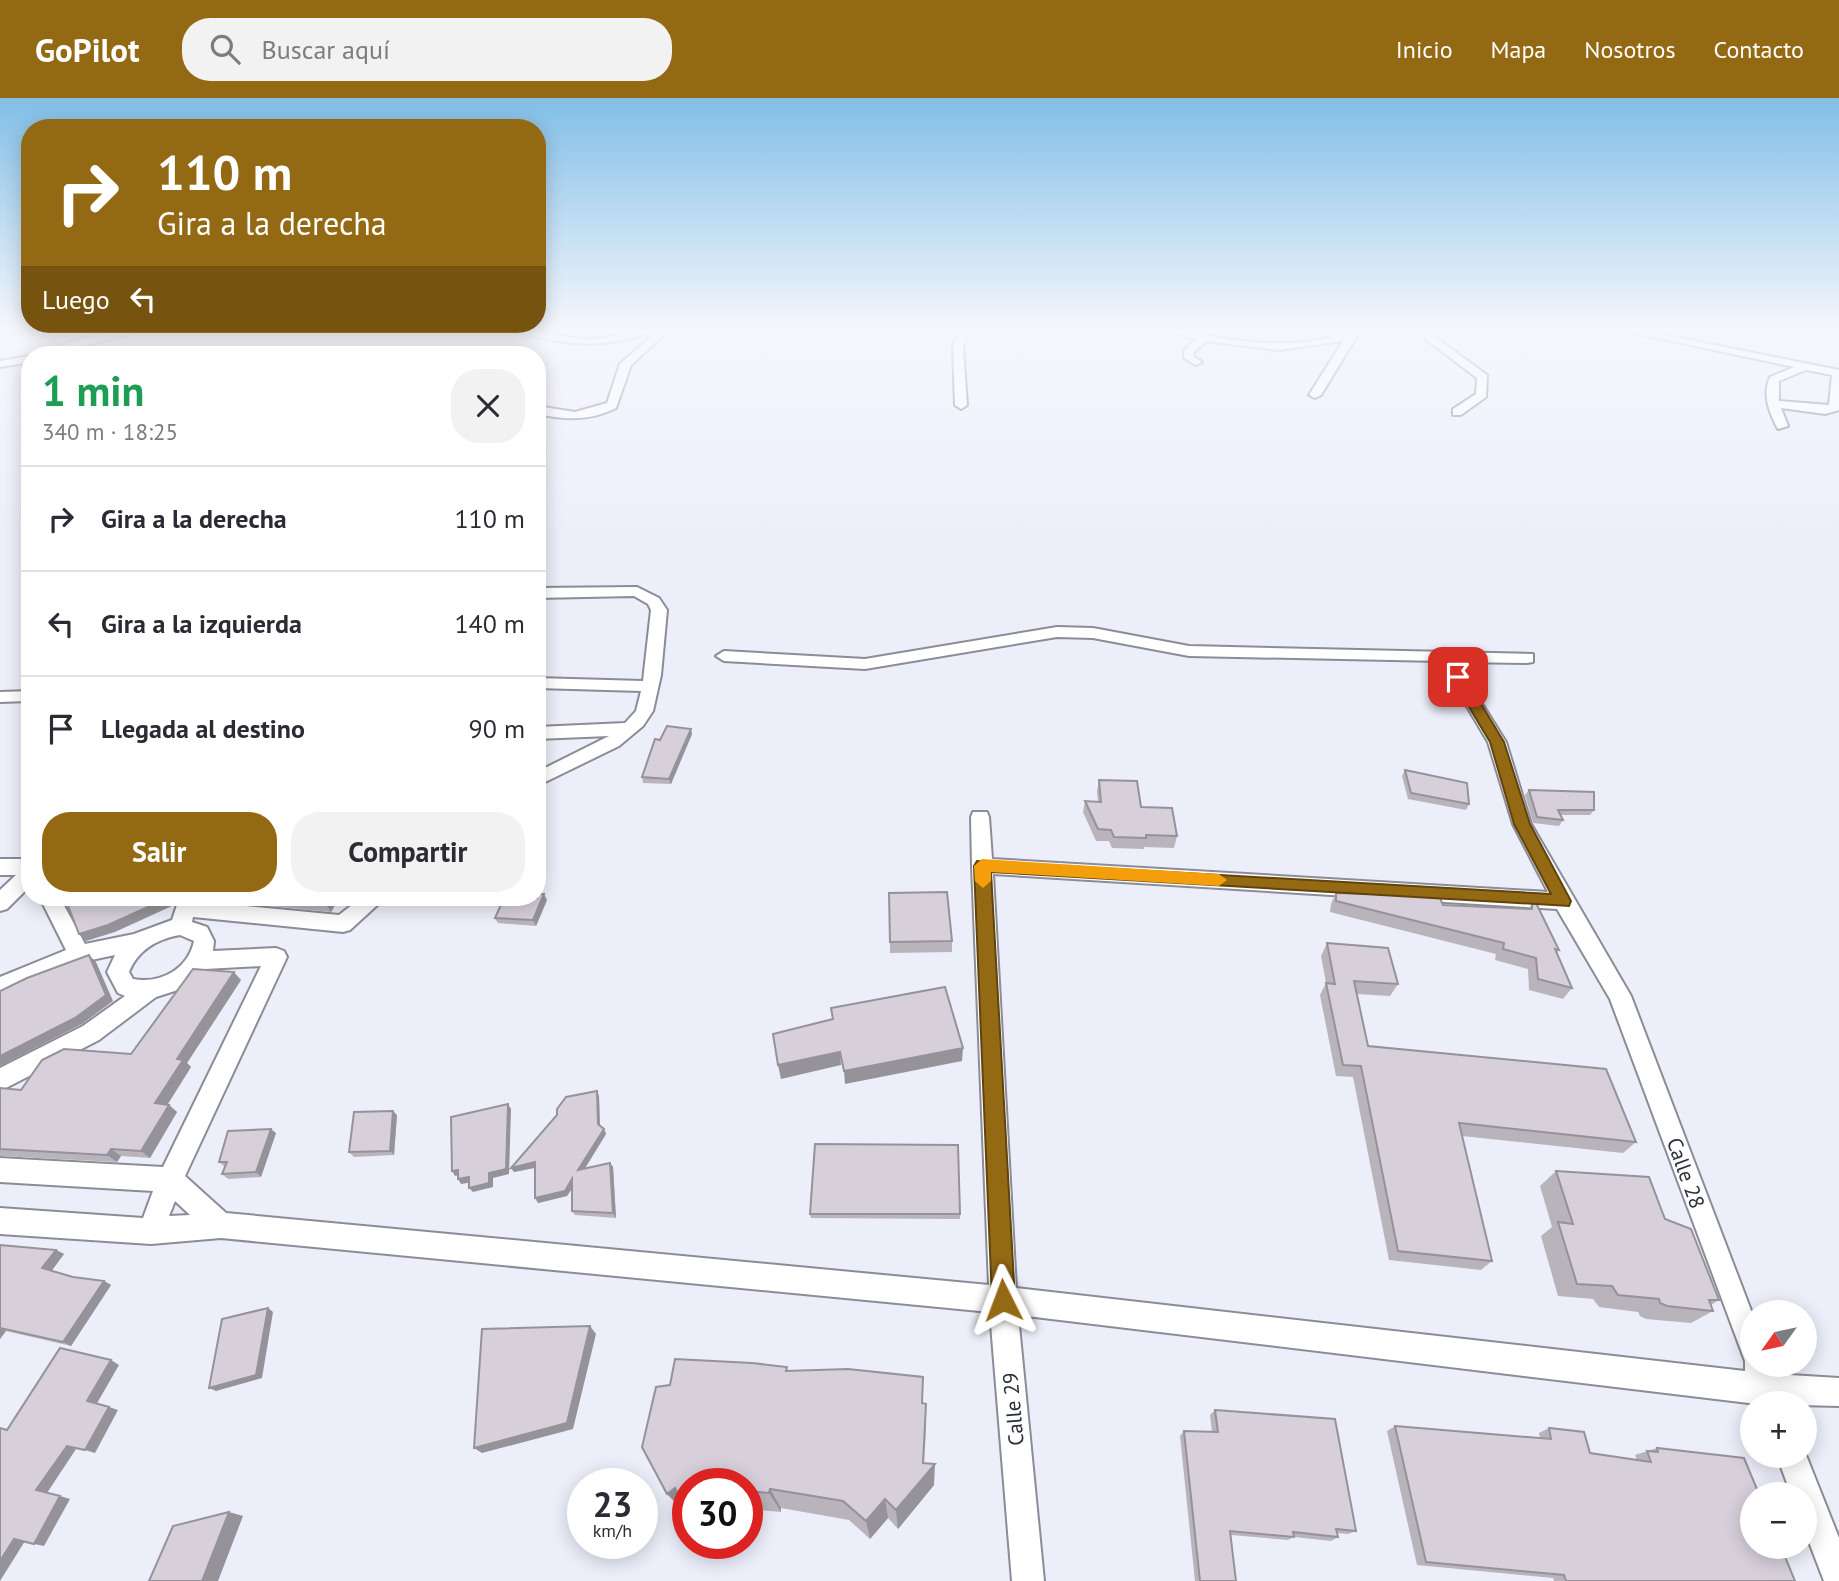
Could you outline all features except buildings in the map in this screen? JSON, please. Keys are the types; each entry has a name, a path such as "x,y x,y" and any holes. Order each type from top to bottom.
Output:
{"street":[{"path":"546,412 573,417 601,411 612,405 615,397"},
{"path":"961,397 961,405"},
{"path":"1457,412 1479,397"},
{"path":"1772,397 1782,426"},
{"path":"1773,404 1825,410 1835,407 1836,397"},
{"path":"546,593 636,591 654,601 659,610 644,711 631,729 546,775"},
{"path":"724,656 865,664 1057,632 1093,633 1189,651 1527,658"},
{"name":"Calle 28","path":"1445,656 1497,742 1522,824 1563,901 1620,996 1740,1318"},
{"path":"546,683 649,686"},
{"path":"0,697 21,696"},
{"path":"546,733 631,729"},
{"name":"Calle 29","path":"980,817 1003,1300 1028,1581"},
{"path":"982,866 1563,901"},
{"path":"0,867 21,867"},
{"path":"0,903 21,882"},
{"path":"55,906 79,954"},
{"path":"0,987 79,954 139,941 160,931 183,911 343,924 365,906"},
{"path":"0,1080 91,1032 149,990 178,980 199,960 204,950 200,933 183,911"},
{"path":"139,941 129,951 118,972 126,987 149,990"},
{"path":"151,1231 170,1180 276,957 199,960"},
{"path":"0,1170 170,1180 221,1225"},
{"path":"0,1221 151,1231 221,1225 1003,1300 1765,1386 1839,1392"},
{"path":"1797,1468 1839,1579"}],"slow traffic":[{"path":"983,881 982,866 1219,880"}],"route":[{"path":"1003,1300 982,866 1563,901 1522,824 1497,742 1458,677"}]}
